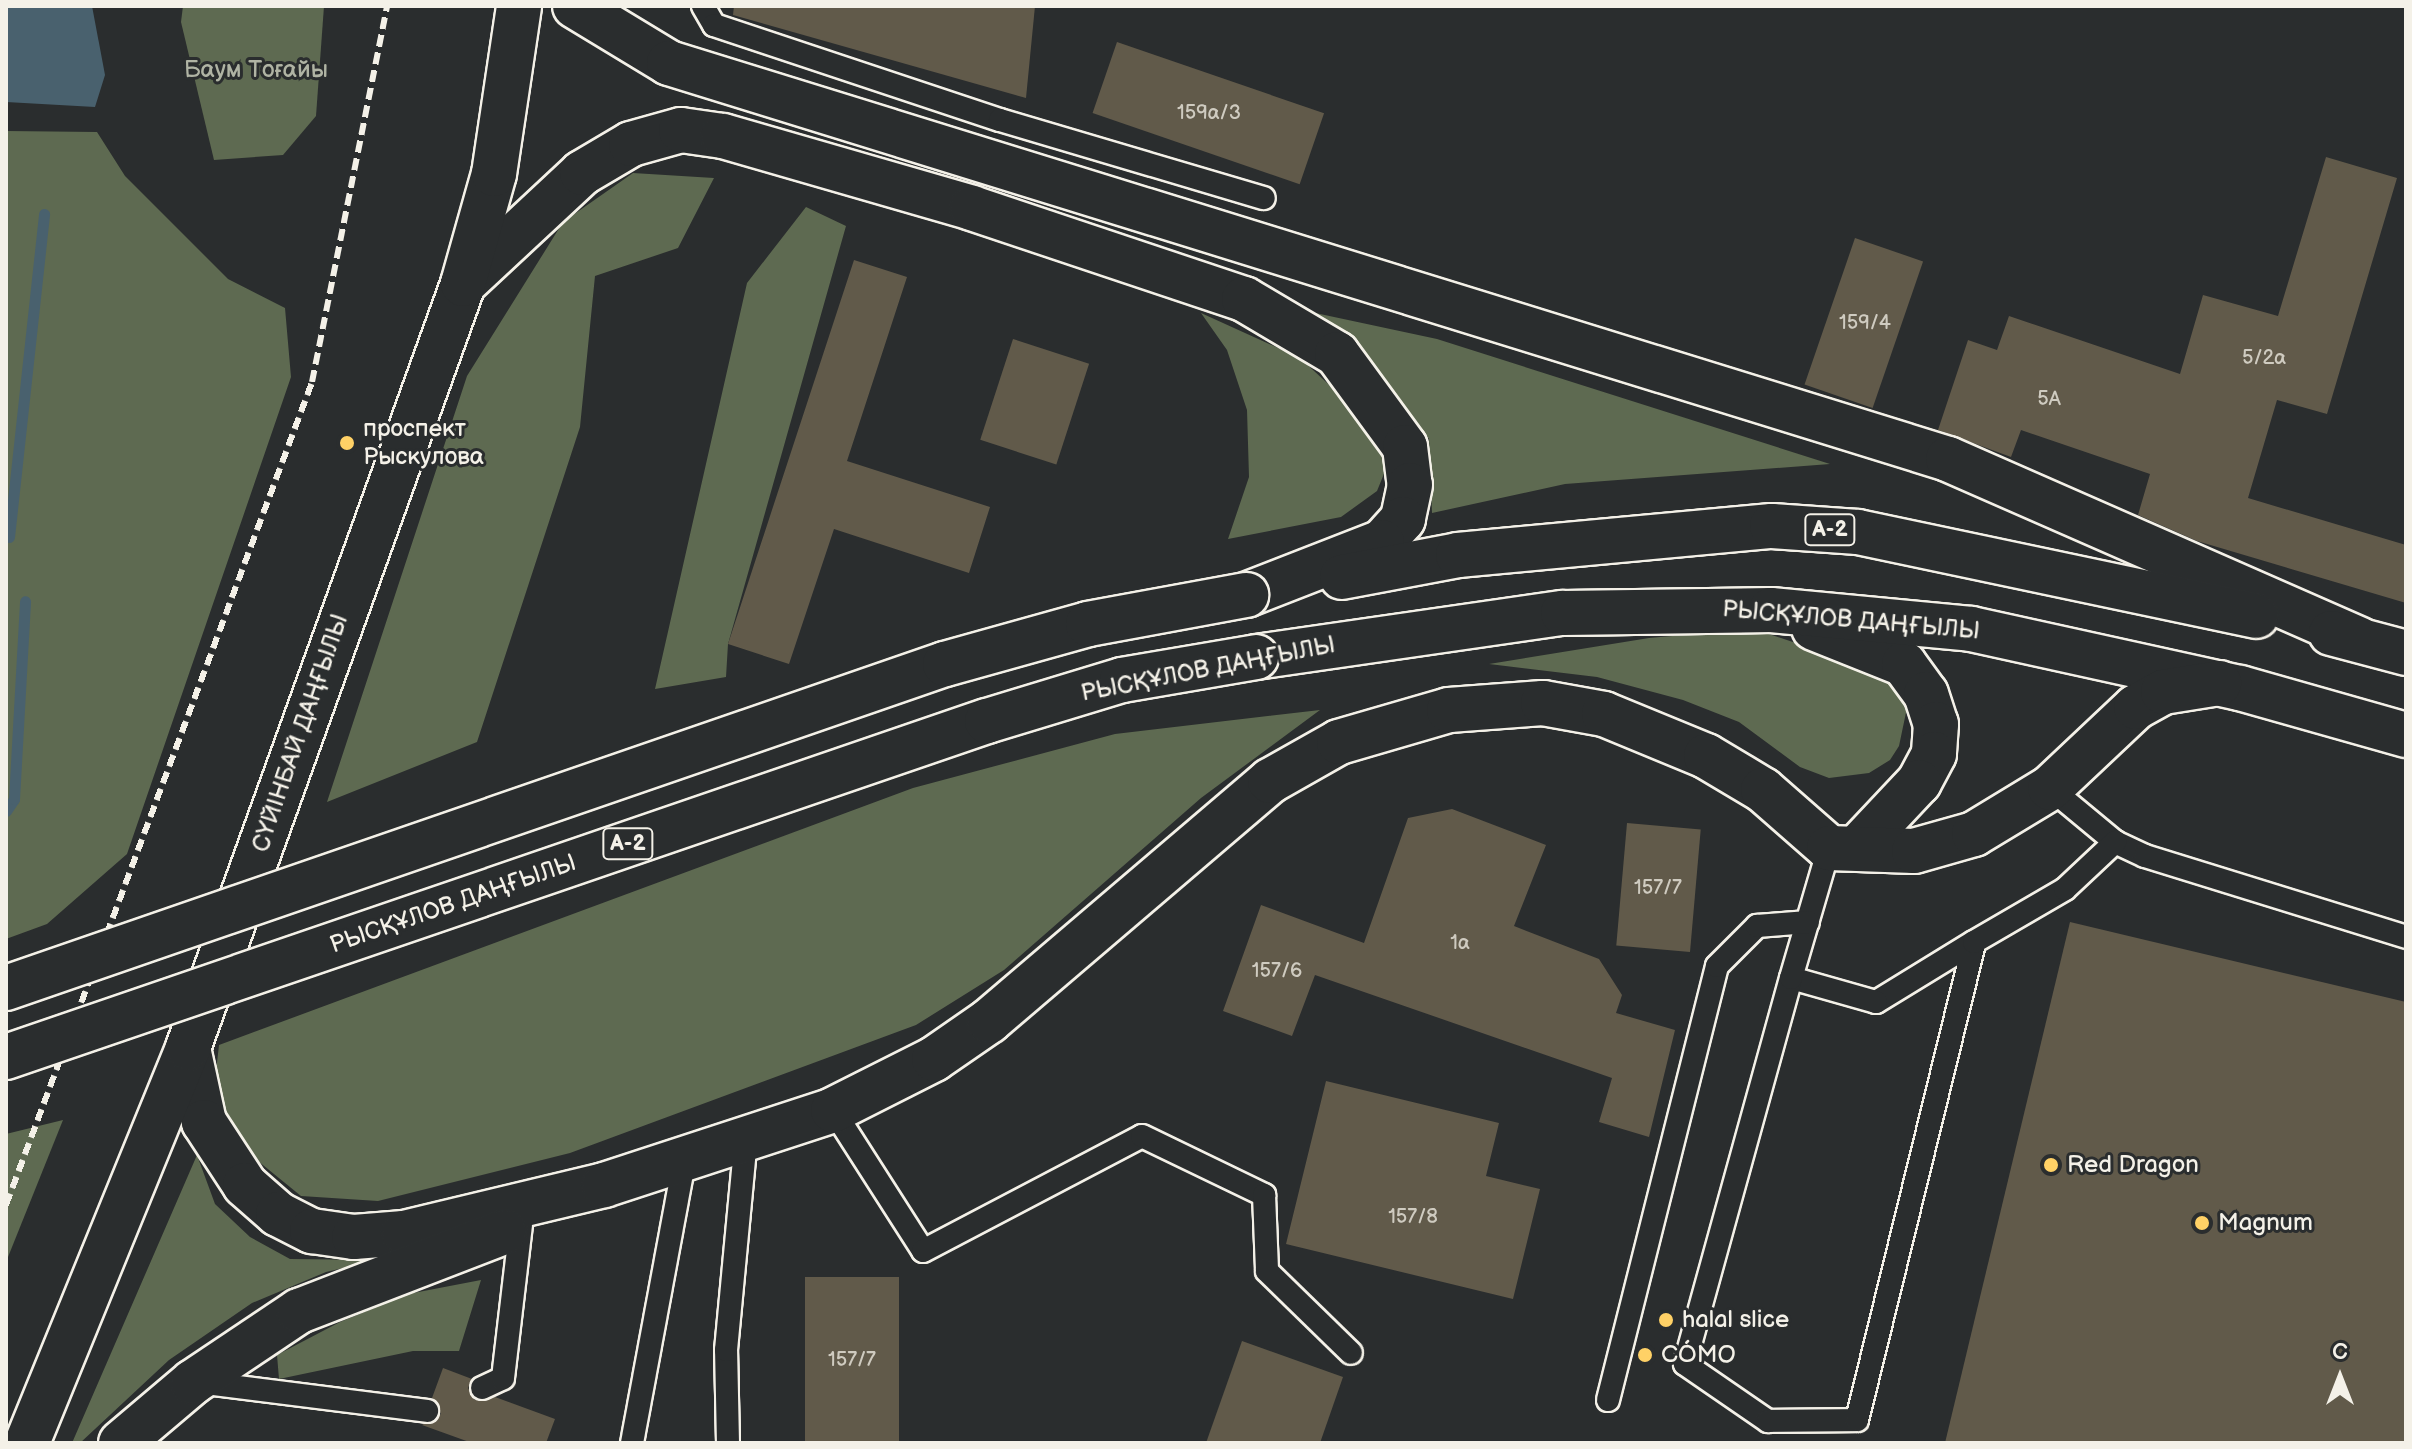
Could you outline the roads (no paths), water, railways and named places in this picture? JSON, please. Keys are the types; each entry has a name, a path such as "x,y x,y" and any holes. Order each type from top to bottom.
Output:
{"main road":[{"name":"СҮЙІНБАЙ ДАҢҒЫЛЫ","path":"27,1443 188,1048 463,284 494,174 519,6"},
{"path":"575,6 669,63 994,140 1948,459 2359,639"},
{"path":"463,284 582,173 631,144 681,130 723,136 972,208 1244,299 1337,354 1380,406 1405,447 1410,485 1403,519 1382,542 1246,595"},
{"path":"972,208 994,140"},
{"name":"A-2","path":"6,988 945,664 1088,624 1458,555 1772,526 1858,532 1991,557 2359,639 2406,653"},
{"path":"1771,610 1904,664 1926,694 1936,724 1934,754 1919,782 1843,848"},
{"name":"РЫСҚҰЛОВ ДАҢҒЫЛЫ","path":"6,1057 987,721 1122,680 1256,657 1563,613 1771,610 1971,629 2219,683 2406,735"},
{"path":"188,1048 204,1122 223,1156 278,1214 312,1231 354,1237 404,1233 604,1185 833,1110 934,1059 989,1021 1270,781 1339,742 1449,710 1543,703 1655,730 1763,790 1843,848 1914,851 1974,834 2050,788 2136,707 2163,692 2219,683"},
{"path":"121,1443 193,1382 299,1311 521,1225 604,1185"}],"lane":[{"path":"703,6 714,25 994,140 1264,198"},
{"path":"2050,788 2115,842 2406,937"},
{"path":"1791,978 1876,1002 2065,889 2115,842"},
{"path":"1843,848 1808,922 1685,1364 1768,1421 1857,1420 1974,942"},
{"path":"1608,1400 1717,966 1757,926 1808,922"},
{"path":"833,1110 923,1251 1142,1136 1264,1195 1267,1271 1351,1353"},
{"path":"728,1443 726,1350 746,1138"},
{"path":"632,1443 685,1158"},
{"path":"482,1388 503,1378 521,1225"},
{"path":"193,1382 427,1411"}],"water":[{"path":"6,6 92,6 105,75 95,107 6,102"}],"waterway":[{"path":"9,537 44,214"},
{"path":"6,811 14,799 25,601"}],"railway":[{"path":"6,1205 312,382 387,6"}],"place":[{"name":"проспект Рыскулова","path":"347,443"},
{"name":"Red Dragon","path":"2051,1165"},
{"name":"Magnum","path":"2202,1223"},
{"name":"halal slice","path":"1666,1320"},
{"name":"CÓMO","path":"1645,1355"}],"park label":[{"name":"Баум Тоғайы","path":"256,70"}]}
